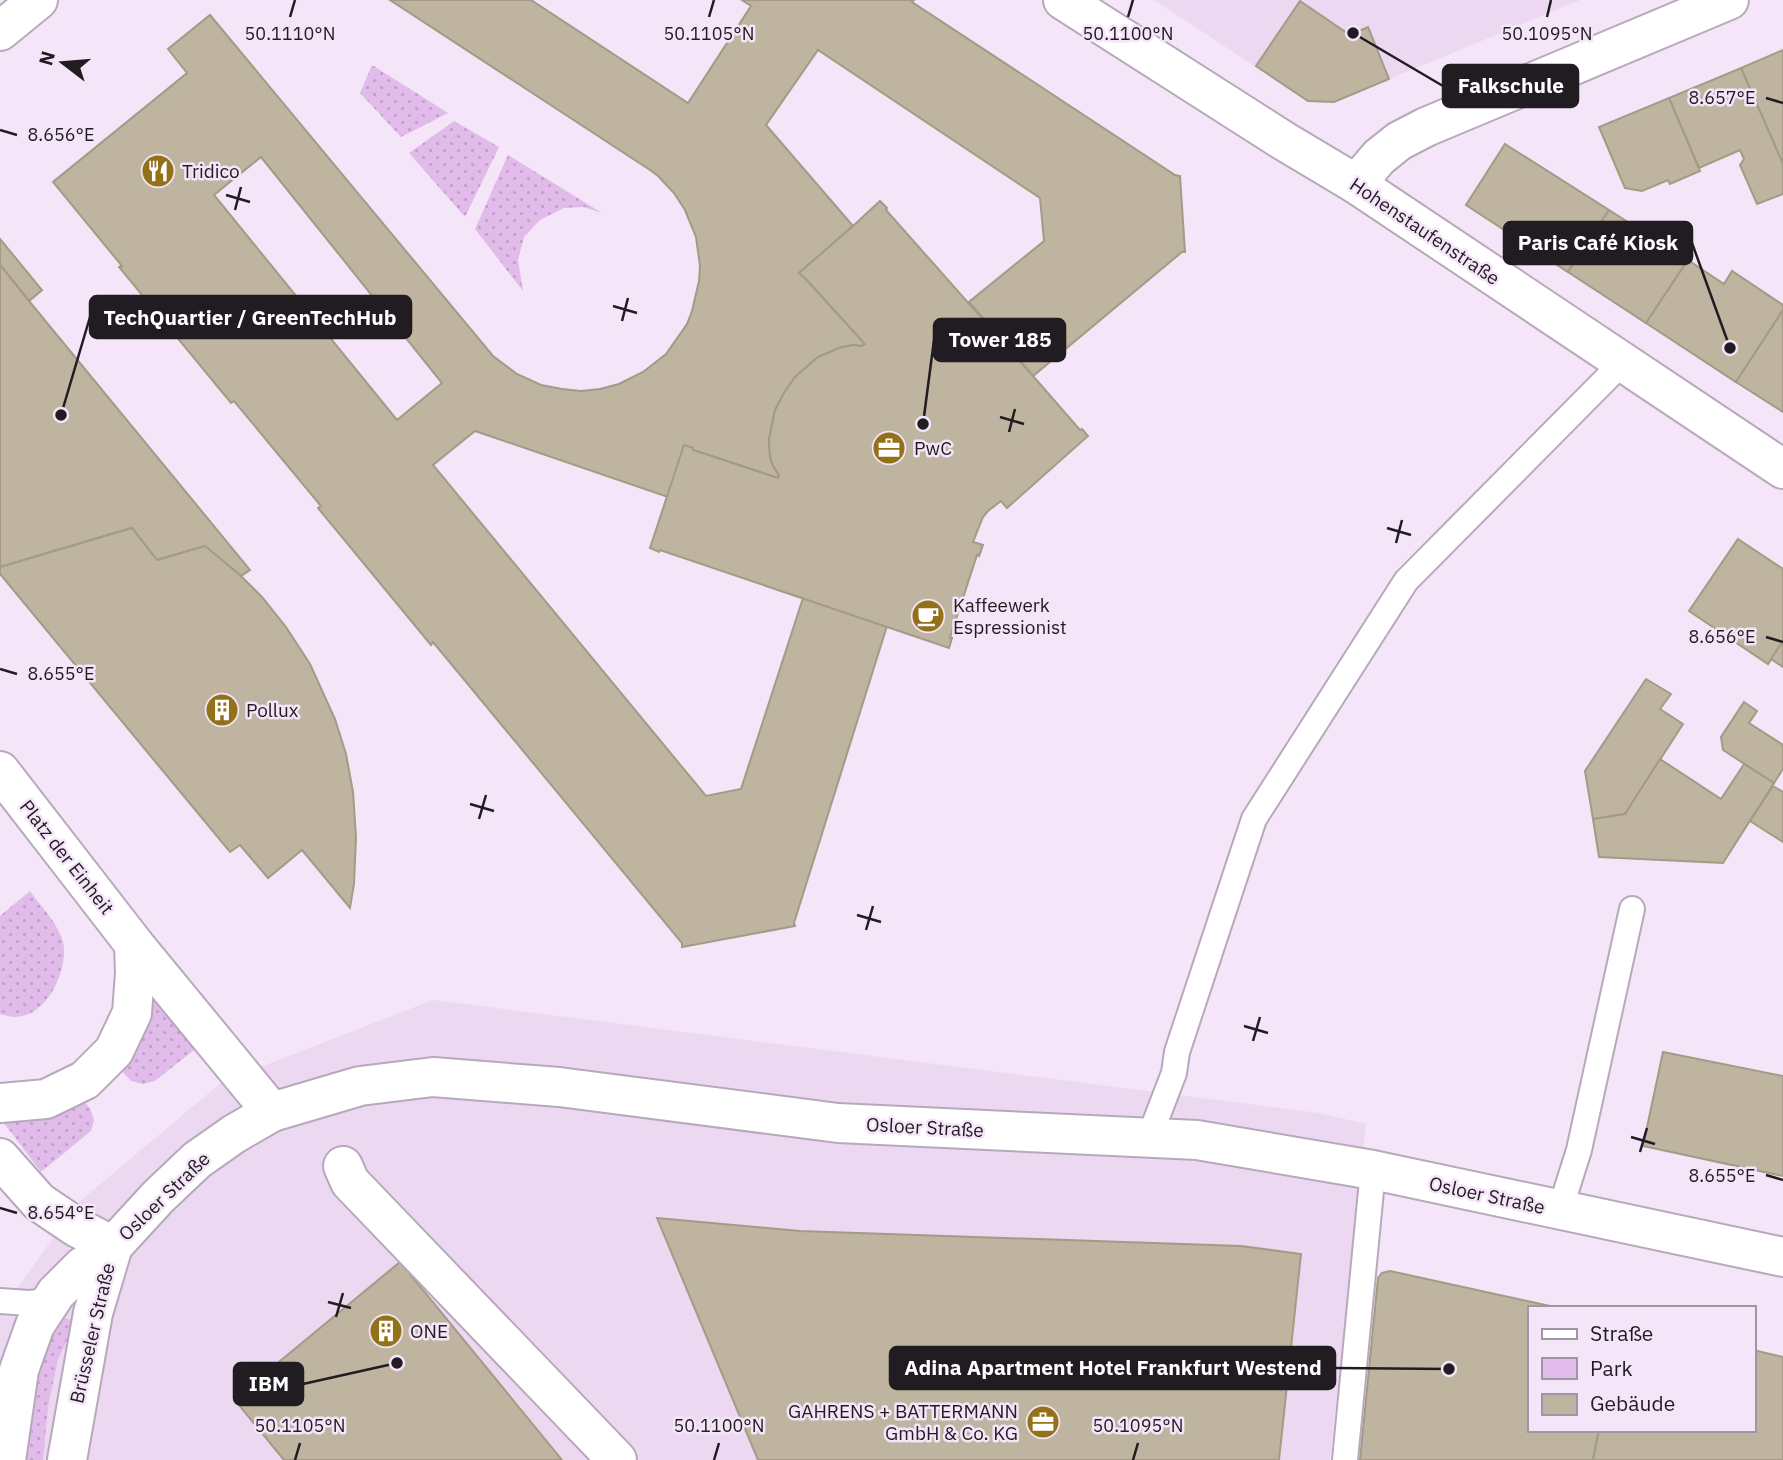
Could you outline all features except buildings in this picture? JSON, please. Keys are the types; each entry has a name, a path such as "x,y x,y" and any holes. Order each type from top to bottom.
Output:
{"street":[{"path":"0,31 38,0"},
{"name":"Hohenstaufenstraße","path":"1063,0 1356,184 1783,469"},
{"path":"1356,184 1379,157 1399,141 1426,127 1729,0"},
{"name":"Platz der Einheit","path":"0,771 134,944 272,1112"},
{"path":"0,1103 46,1099 85,1080 114,1051 132,1013 134,944"},
{"name":"Osloer Straße","path":"113,1246 158,1197 198,1160 234,1134 272,1112 360,1086 433,1077 559,1087 838,1123 1197,1140 1373,1171 1783,1257"},
{"path":"0,1158 39,1202 76,1227 113,1246"},
{"path":"342,1166 350,1182 617,1460"},
{"name":"Brüsseler Straße","path":"6,1460 10,1360 50,1301 82,1267 113,1246"},
{"name":"Brüsseler Straße","path":"67,1460 93,1313 113,1246"}],"lane":[{"path":"1149,1138 1174,1073 1177,1052 1254,819 1406,581 1623,362"},
{"path":"1560,1210 1579,1150 1632,909"},
{"path":"1345,1460 1373,1171"},
{"path":"0,1301 50,1301"}],"shaded area":[{"path":"1154,0 1580,0 1334,102 1308,101"},
{"path":"433,1000 1319,1113 1366,1124 1330,1460 0,1460 0,1312 79,1202 222,1082"}],"green space":[{"path":"372,65 448,113 401,137 360,93"},
{"path":"454,121 499,147 465,217 409,153"},
{"path":"508,155 602,213 584,207 564,208 540,220 524,237 518,260 523,291 475,229"},
{"path":"30,891 59,932 64,957 58,980 45,1001 27,1015 12,1017 0,1014 0,916"},
{"path":"155,983 204,1042 155,1081 143,1084 131,1081 117,1066 143,1028"},
{"path":"79,1096 90,1108 94,1120 91,1131 41,1172 0,1118"},
{"path":"57,1315 76,1322 58,1359 48,1407 43,1460 21,1460 27,1406"}],"place":[{"name":"Falkschule","path":"1353,33"},
{"name":"Tridico","path":"158,171"},
{"name":"Paris Café Kiosk","path":"1730,348"},
{"name":"TechQuartier / GreenTechHub","path":"61,415"},
{"name":"Tower 185","path":"923,424"},
{"name":"PwC","path":"889,448"},
{"name":"Kaffeewerk Espressionist","path":"928,616"},
{"name":"Pollux","path":"222,710"},
{"name":"ONE","path":"386,1331"},
{"name":"IBM","path":"397,1363"},
{"name":"Adina Apartment Hotel Frankfurt Westend","path":"1449,1369"},
{"name":"GAHRENS + BATTERMANN GmbH & Co. KG","path":"1043,1422"}]}
